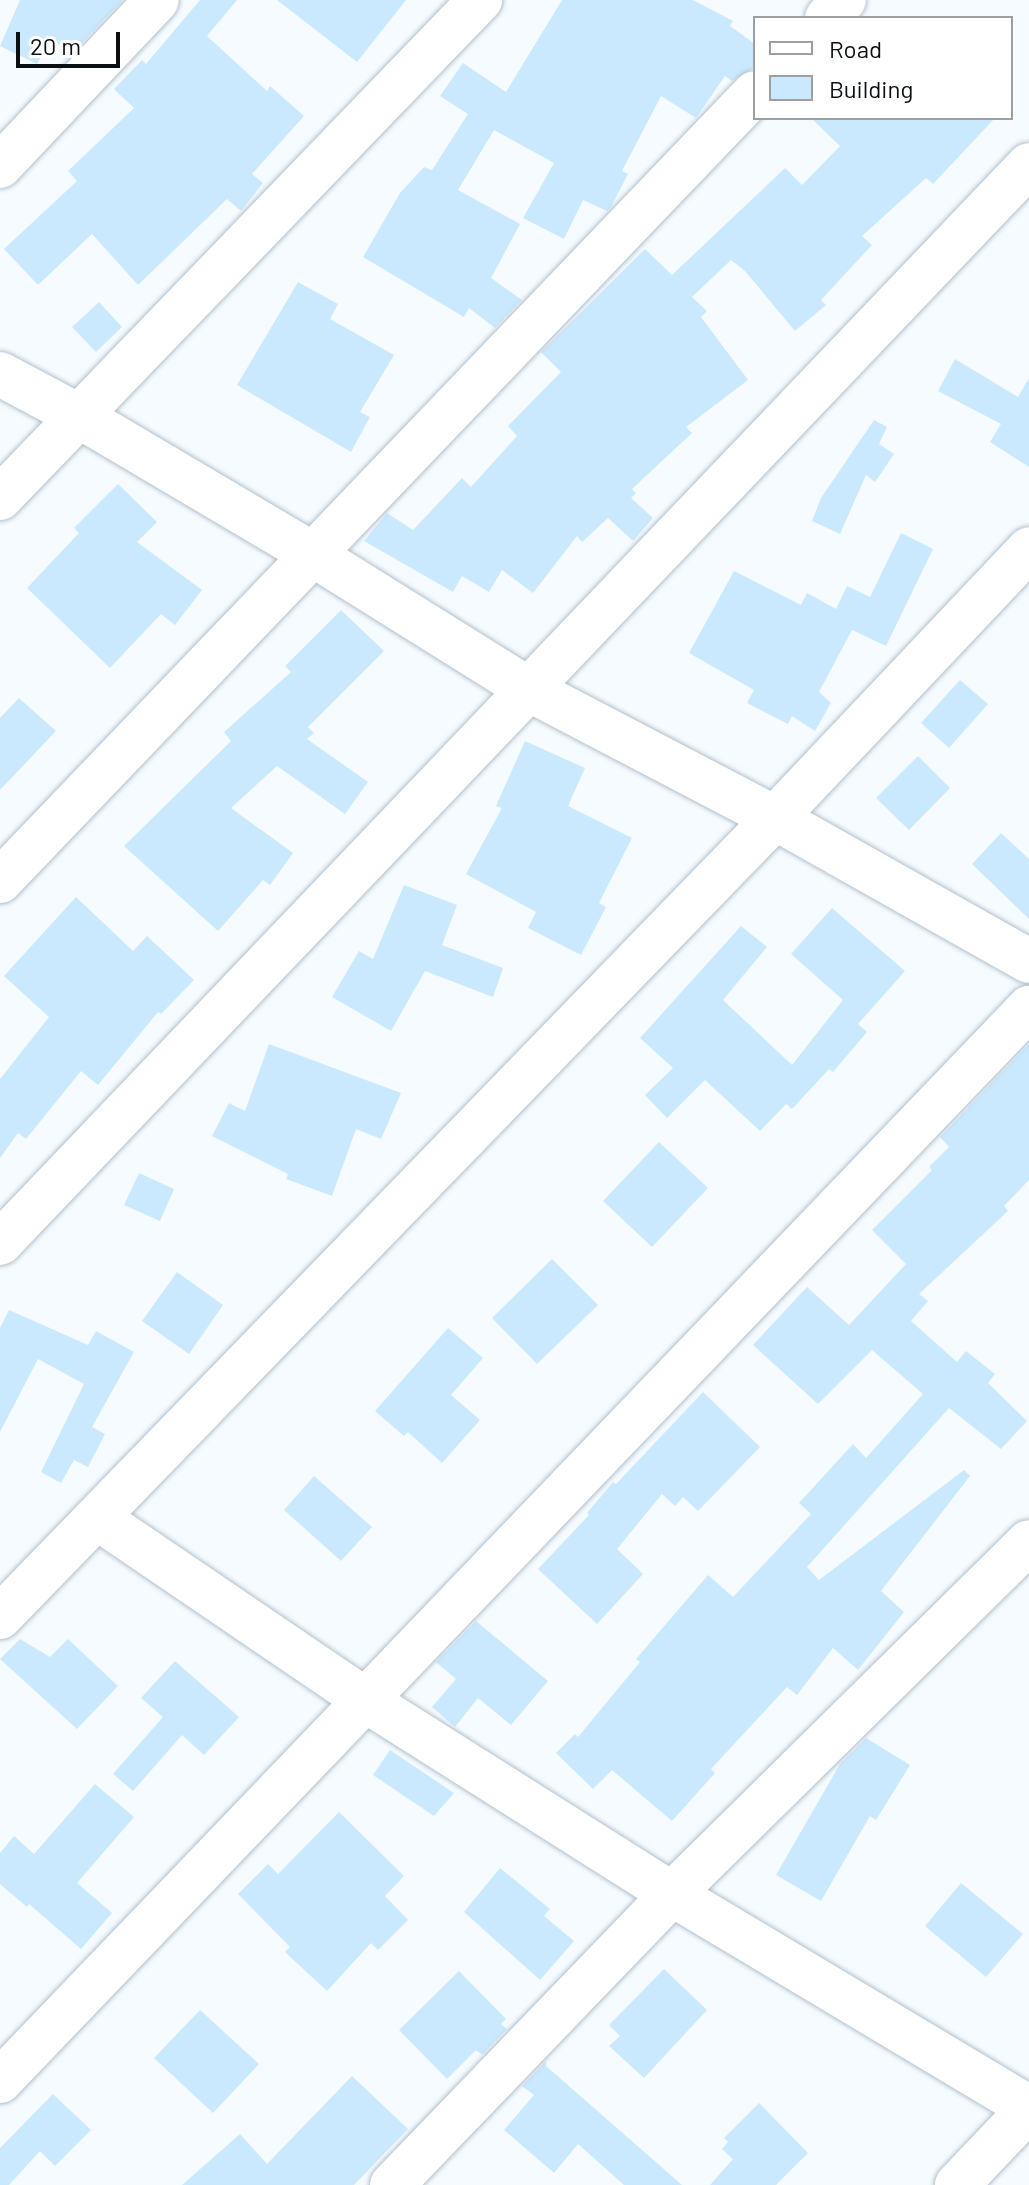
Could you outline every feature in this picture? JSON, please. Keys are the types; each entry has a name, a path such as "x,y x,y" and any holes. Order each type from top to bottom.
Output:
{"street":[{"path":"0,166 157,0"},
{"path":"0,498 480,0"},
{"path":"829,16 844,0"},
{"path":"0,881 753,95"},
{"path":"0,1243 1029,165"},
{"path":"0,374 79,416 312,554 530,690 775,818 1029,961"},
{"path":"0,1617 99,1519 775,818 1029,549"},
{"path":"0,2081 1029,1008"},
{"path":"99,1519 365,1700 672,1894 1029,2109 957,2185"},
{"path":"392,2185 672,1894 1029,1542"}],"building":[{"path":"20,0 123,0 74,51 50,40 37,64 0,46"},
{"path":"200,0 237,0 207,36 267,91 270,86 304,116 252,174 263,183 241,211 227,199 138,285 92,234 38,285 4,249 77,181 68,171 134,108 114,89 142,60 146,64"},
{"path":"277,0 406,0 357,62"},
{"path":"562,0 693,0 733,21 730,26 753,43 753,68 732,81 725,76 696,118 661,96 622,171 628,174 611,207 607,211 583,200 564,239 523,218 554,163 494,130 458,190 520,224 491,278 522,300 495,328 469,308 464,317 363,257 400,193 424,167 432,170 468,114 440,96 463,63 506,92"},
{"path":"813,120 993,120 933,184 926,178 862,236 872,245 821,300 826,305 795,331 745,271 731,260 692,297 707,311 701,317 748,380 686,427 692,433 632,489 636,493 631,498 653,518 633,541 608,518 582,542 577,536 533,593 502,570 489,592 462,576 453,592 364,541 387,513 413,530 462,478 471,487 517,436 508,426 561,372 541,352 645,249 672,275 785,168 802,185 840,146"},
{"path":"298,282 338,304 330,319 394,355 360,412 370,417 351,452 237,385"},
{"path":"99,302 122,327 96,352 72,327"},
{"path":"955,359 1018,397 1029,378 1029,467 990,442 1001,424 938,391"},
{"path":"874,420 887,427 879,444 894,454 875,482 866,475 840,534 812,521 821,498"},
{"path":"118,484 157,522 137,542 202,590 175,625 161,614 110,668 27,588 79,533 74,528"},
{"path":"901,533 933,549 886,646 852,630 819,692 831,703 815,731 792,716 788,724 747,703 754,690 689,653 734,571 801,605 807,593 836,609 847,586 870,597"},
{"path":"341,610 384,651 308,727 314,733 307,739 368,782 345,814 277,766 231,808 293,853 270,885 263,880 218,931 124,846 231,741 224,732 291,672 285,666"},
{"path":"960,680 988,704 949,748 921,723"},
{"path":"19,698 56,731 0,790 0,718"},
{"path":"525,741 585,768 568,806 632,838 599,903 606,907 581,955 528,928 536,912 466,874 502,808 496,806"},
{"path":"918,756 950,788 909,830 876,798"},
{"path":"1001,833 1029,859 1029,919 972,864"},
{"path":"404,885 457,905 442,945 503,968 493,997 425,971 391,1031 332,997 359,951 373,959"},
{"path":"76,897 133,951 147,936 194,980 161,1014 158,1012 98,1085 81,1071 26,1139 18,1133 0,1158 0,1079 49,1017 4,976"},
{"path":"832,908 905,971 858,1024 867,1032 833,1072 829,1069 792,1109 786,1104 760,1131 705,1080 667,1118 645,1095 673,1068 640,1038 741,926 767,947 723,1000 792,1065 843,1000 791,954"},
{"path":"269,1044 401,1093 381,1139 356,1129 332,1196 286,1179 288,1174 212,1136 229,1103 245,1111"},
{"path":"1029,1044 1029,1180 1004,1206 1008,1211 919,1294 928,1301 911,1321 957,1362 966,1351 995,1374 988,1383 1027,1421 1001,1449 949,1408 807,1567 819,1580 964,1470 970,1476 881,1591 904,1612 858,1670 833,1648 797,1695 787,1687 711,1769 715,1773 672,1821 612,1770 593,1789 556,1753 575,1734 578,1737 640,1662 636,1659 708,1575 733,1597 811,1514 799,1503 853,1444 866,1458 923,1394 872,1350 818,1404 753,1345 807,1287 849,1325 906,1264 872,1230 932,1170 929,1167 949,1147 940,1137"},
{"path":"659,1142 708,1188 652,1247 603,1201"},
{"path":"139,1173 174,1189 160,1221 124,1205"},
{"path":"552,1259 598,1305 537,1364 492,1318"},
{"path":"177,1272 223,1305 189,1354 142,1321"},
{"path":"9,1310 88,1345 96,1331 134,1352 92,1427 105,1434 88,1467 74,1460 61,1483 41,1472 84,1384 38,1359 0,1432 0,1328"},
{"path":"448,1328 483,1358 451,1395 480,1420 442,1463 408,1432 404,1436 375,1411"},
{"path":"703,1392 760,1447 698,1511 683,1497 675,1506 662,1494 617,1549 643,1574 597,1624 538,1569 589,1515 587,1513 613,1482 616,1484"},
{"path":"314,1476 372,1527 341,1561 284,1510"},
{"path":"476,1621 548,1681 511,1725 478,1698 455,1727 432,1707 456,1679 436,1662"},
{"path":"20,1639 50,1657 68,1639 118,1686 77,1729 0,1659"},
{"path":"175,1661 239,1717 204,1755 182,1735 133,1791 113,1774 163,1717 141,1698"},
{"path":"866,1738 910,1765 876,1820 870,1816 821,1901 776,1875 840,1764"},
{"path":"390,1750 454,1793 434,1816 373,1775"},
{"path":"95,1784 134,1817 77,1883 112,1913 81,1949 29,1904 27,1907 0,1884 0,1853 14,1836 34,1854"},
{"path":"339,1812 404,1876 385,1896 408,1920 378,1950 371,1943 327,1991 285,1952 290,1947 238,1894 268,1864 278,1874"},
{"path":"500,1868 550,1909 544,1916 574,1941 540,1980 464,1912"},
{"path":"961,1883 1023,1934 986,1977 925,1926"},
{"path":"664,1969 707,2010 644,2078 609,2046 620,2036 609,2025"},
{"path":"459,1971 506,2019 501,2024 507,2029 482,2055 476,2050 447,2079 399,2030"},
{"path":"200,2010 259,2064 213,2113 154,2058"},
{"path":"546,2061 546,2066 682,2185 624,2185 578,2144 554,2173 504,2130 534,2095 522,2086"},
{"path":"352,2076 408,2129 354,2185 182,2185 240,2134 267,2164"},
{"path":"53,2094 91,2130 55,2166 40,2151 9,2185 0,2185 0,2148"},
{"path":"759,2103 808,2153 776,2185 710,2185 733,2159 722,2149 728,2142 724,2138"}]}
